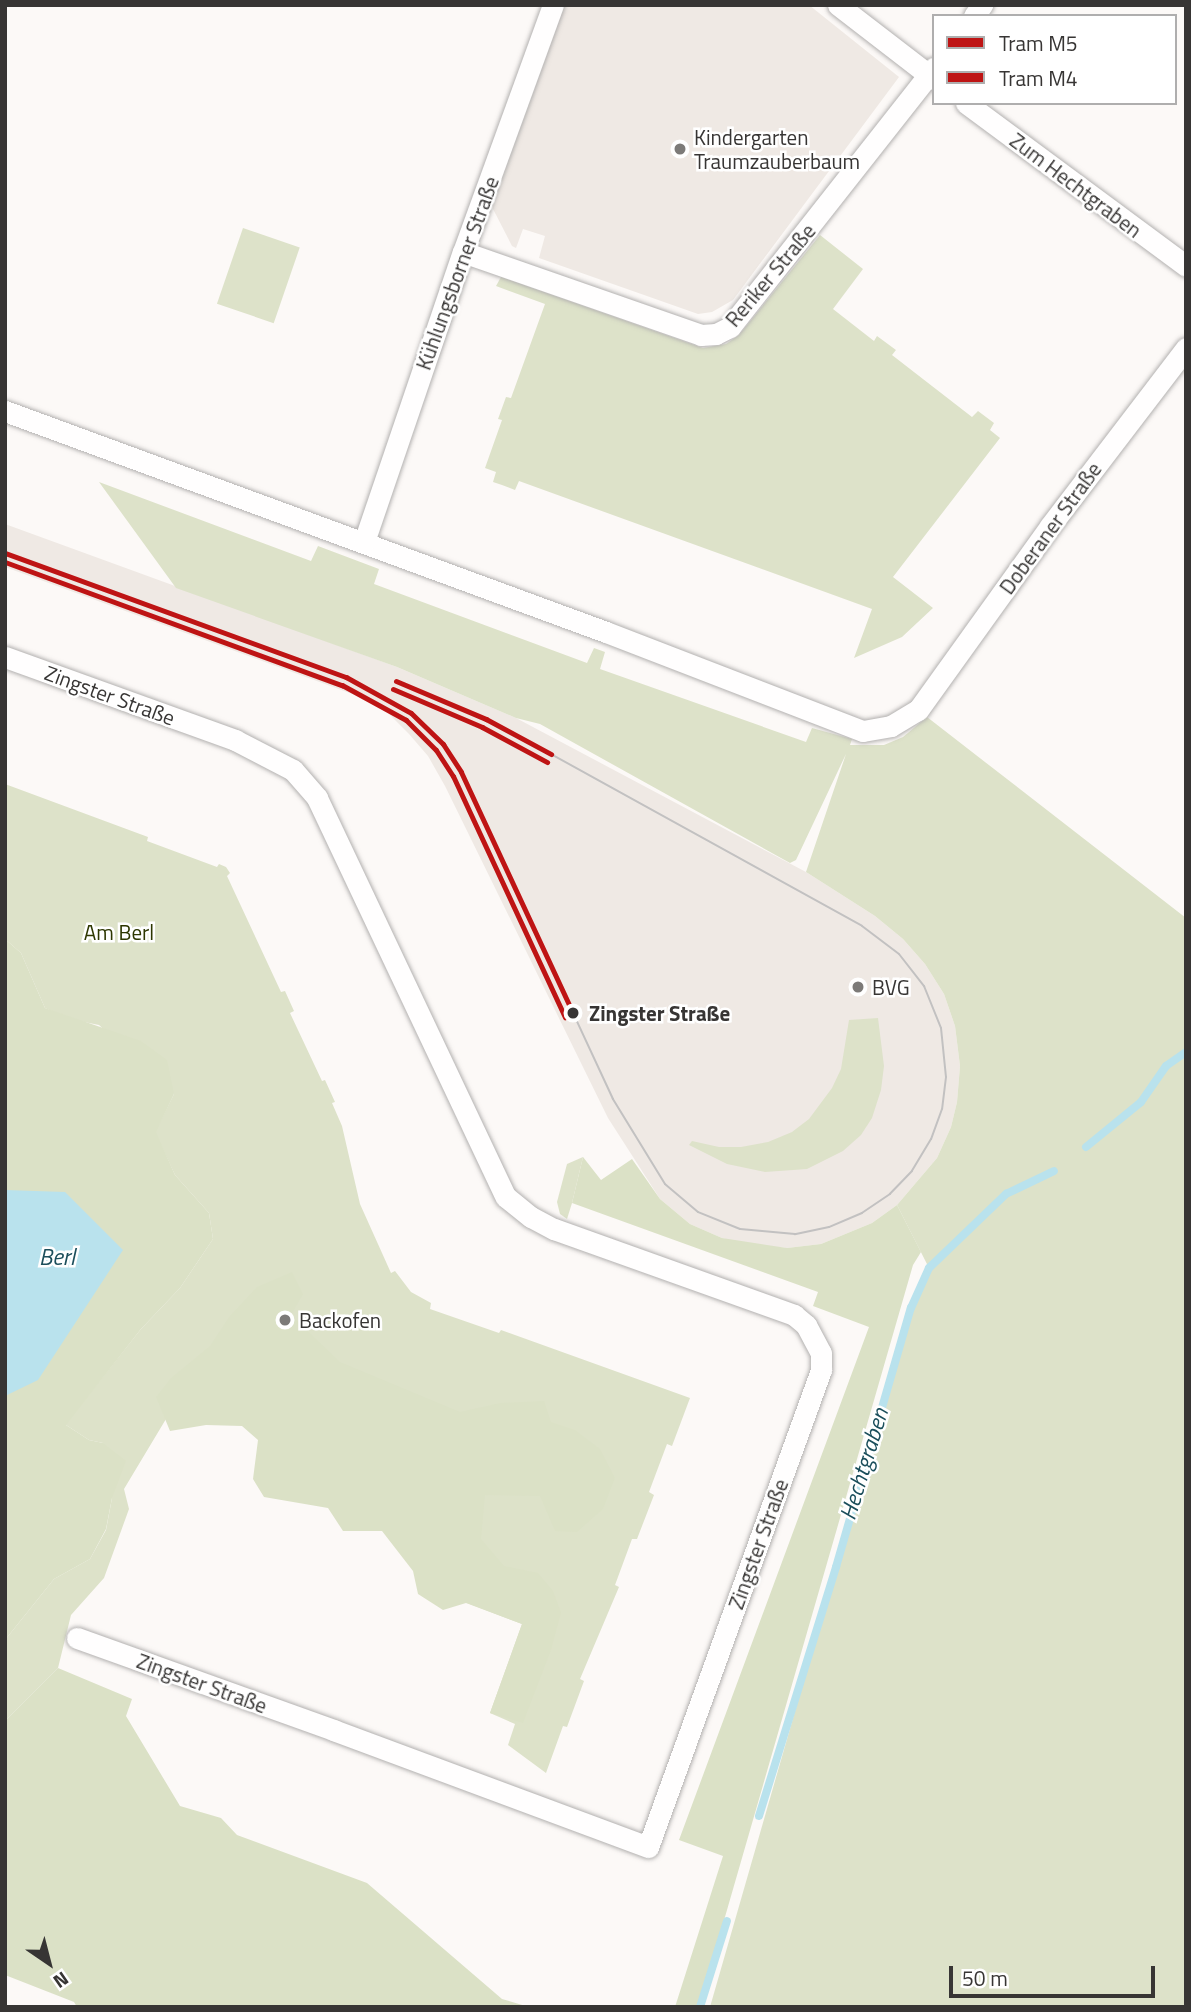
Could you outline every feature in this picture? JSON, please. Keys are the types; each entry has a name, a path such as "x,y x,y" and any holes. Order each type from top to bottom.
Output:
{"street":[{"name":"Kühlungsborner Straße","path":"364,542 463,251 553,5"},
{"path":"838,5 932,74"},
{"name":"Reriker Straße","path":"463,251 701,335 716,334 730,327 932,74"},
{"name":"Zum Hechtgraben","path":"969,105 1186,266"},
{"name":"Doberaner Straße","path":"364,542 863,731 891,726 918,710 1050,526 1186,348"},
{"path":"5,411 364,542"},
{"name":"Zingster Straße","path":"5,657 235,740 293,770 317,798 506,1197 531,1217 554,1229 794,1315 806,1325 821,1353 821,1370 648,1847 334,1730 76,1638"}],"shaded area":[{"name":"Kindergarten Traumzauberbaum","path":"565,5 809,5 899,77 733,300 712,312 698,314 539,258 545,236 523,229 516,248 512,246 492,207"},
{"path":"5,524 397,667 516,718 806,872 875,916 903,939 925,964 944,994 955,1026 960,1066 957,1102 951,1127 937,1158 897,1205 872,1223 821,1244 787,1248 750,1245 722,1238 690,1224 660,1199 608,1118 445,786 428,756 409,734 387,712 366,699 5,567"}],"green space":[{"path":"243,228 300,248 274,323 217,304"},
{"path":"820,235 863,269 833,309 874,341 877,336 896,350 892,355 972,417 978,411 994,423 990,430 1000,438 893,577 933,608 902,637 854,658 872,609 519,481 515,490 493,482 496,472 485,468 502,420 498,419 506,397 511,398 545,304 496,286 501,277 703,348 726,344 739,335"},
{"path":"99,482 311,561 318,546 379,569 374,584 587,663 594,648 605,652 600,669 806,742 812,728 852,739 850,745 884,745 903,737 927,717 1186,918 1186,2007 710,2007 911,1308 929,1268 897,1205 937,1158 951,1127 957,1102 960,1066 955,1026 944,994 925,964 903,939 875,916 806,872 846,754 796,860 790,863 540,724 516,718 397,667 176,588"},
{"name":"Am Berl","path":"5,784 148,837 147,841 217,867 219,864 226,867 230,873 227,876 281,992 285,991 294,1011 290,1013 322,1081 325,1080 335,1102 332,1103 342,1126 360,1204 391,1273 395,1271 411,1292 431,1303 430,1309 499,1333 501,1330 690,1398 672,1446 667,1444 649,1492 654,1495 637,1539 632,1539 615,1585 619,1587 580,1679 584,1681 567,1727 563,1726 546,1773 508,1745 515,1724 490,1713 522,1624 423,1586 467,1456 181,1394 124,1489 129,1509 104,1578 71,1615 58,1668 5,1721 5,1640 54,1579 90,1559 106,1530 112,1498 103,1443 89,1440 66,1425 60,1431 141,1329 180,1288 213,1239 209,1213 175,1175 155,1132 174,1094 99,1025 69,1019 45,1008 21,953 5,939"},
{"path":"5,939 21,953 45,1008 141,1041 167,1060 174,1094 156,1132 175,1175 209,1213 213,1239 180,1288 141,1329 66,1425 89,1440 103,1443 126,1461 112,1498 106,1529 90,1559 54,1579 5,1640"},
{"path":"878,1018 884,1066 881,1090 872,1118 861,1135 843,1151 807,1169 765,1172 727,1164 689,1145 692,1141 719,1147 741,1147 768,1142 792,1132 809,1119 832,1088 841,1069 849,1020"},
{"path":"583,1157 567,1219 560,1214 557,1202 567,1164"},
{"path":"583,1157 601,1180 632,1159 660,1199 690,1224 722,1238 787,1248 821,1244 872,1223 897,1205 921,1252 913,1265 699,2007 675,2007 723,1856 679,1840 869,1327 813,1306 818,1292 572,1203"},
{"path":"292,1272 303,1294 291,1315 340,1362 460,1412 500,1403 544,1401 551,1422 575,1430 600,1449 615,1478 603,1509 577,1532 555,1531 540,1496 485,1495 481,1539 504,1566 538,1573 553,1591 561,1613 551,1650 523,1723 490,1713 522,1624 466,1603 443,1610 418,1594 413,1571 382,1531 343,1531 328,1508 264,1497 253,1479 258,1440 242,1426 206,1425 170,1431 156,1397 171,1378 210,1346 229,1317 257,1287"},
{"path":"58,1668 132,1699 126,1716 180,1806 221,1818 237,1835 367,1883 502,1999 529,2007 77,2007 74,2002 5,1975 5,1721"}],"water":[{"name":"Berl","path":"5,1190 65,1192 123,1250 38,1380 5,1396"}],"waterway":[{"name":"Hechtgraben","path":"1086,1147 1141,1102 1166,1066 1186,1052"},
{"name":"Hechtgraben","path":"759,1816 836,1567 911,1308 929,1268 1006,1194 1054,1171"},
{"name":"Hechtgraben","path":"700,2007 727,1921"}],"tram line":[{"name":"M5","path":"5,553 346,677 411,713 443,744 461,772 573,1013"},
{"name":"M4","path":"5,562 342,685 406,720 436,750 453,776 565,1017"},
{"name":"M5","path":"396,681 486,719 551,754"},
{"name":"M4","path":"393,689 482,727 547,762"},
{"path":"551,754 862,926 899,954 924,986 941,1028 946,1077 942,1109 931,1139 912,1171 890,1194 862,1213 829,1227 795,1234 740,1229 698,1212 665,1184 613,1099 573,1013"}],"place":[{"name":"Kindergarten Traumzauberbaum","path":"680,149"},
{"name":"BVG","path":"858,987"},
{"name":"Zingster Straße","path":"573,1013"},
{"name":"Backofen","path":"285,1320"}]}
